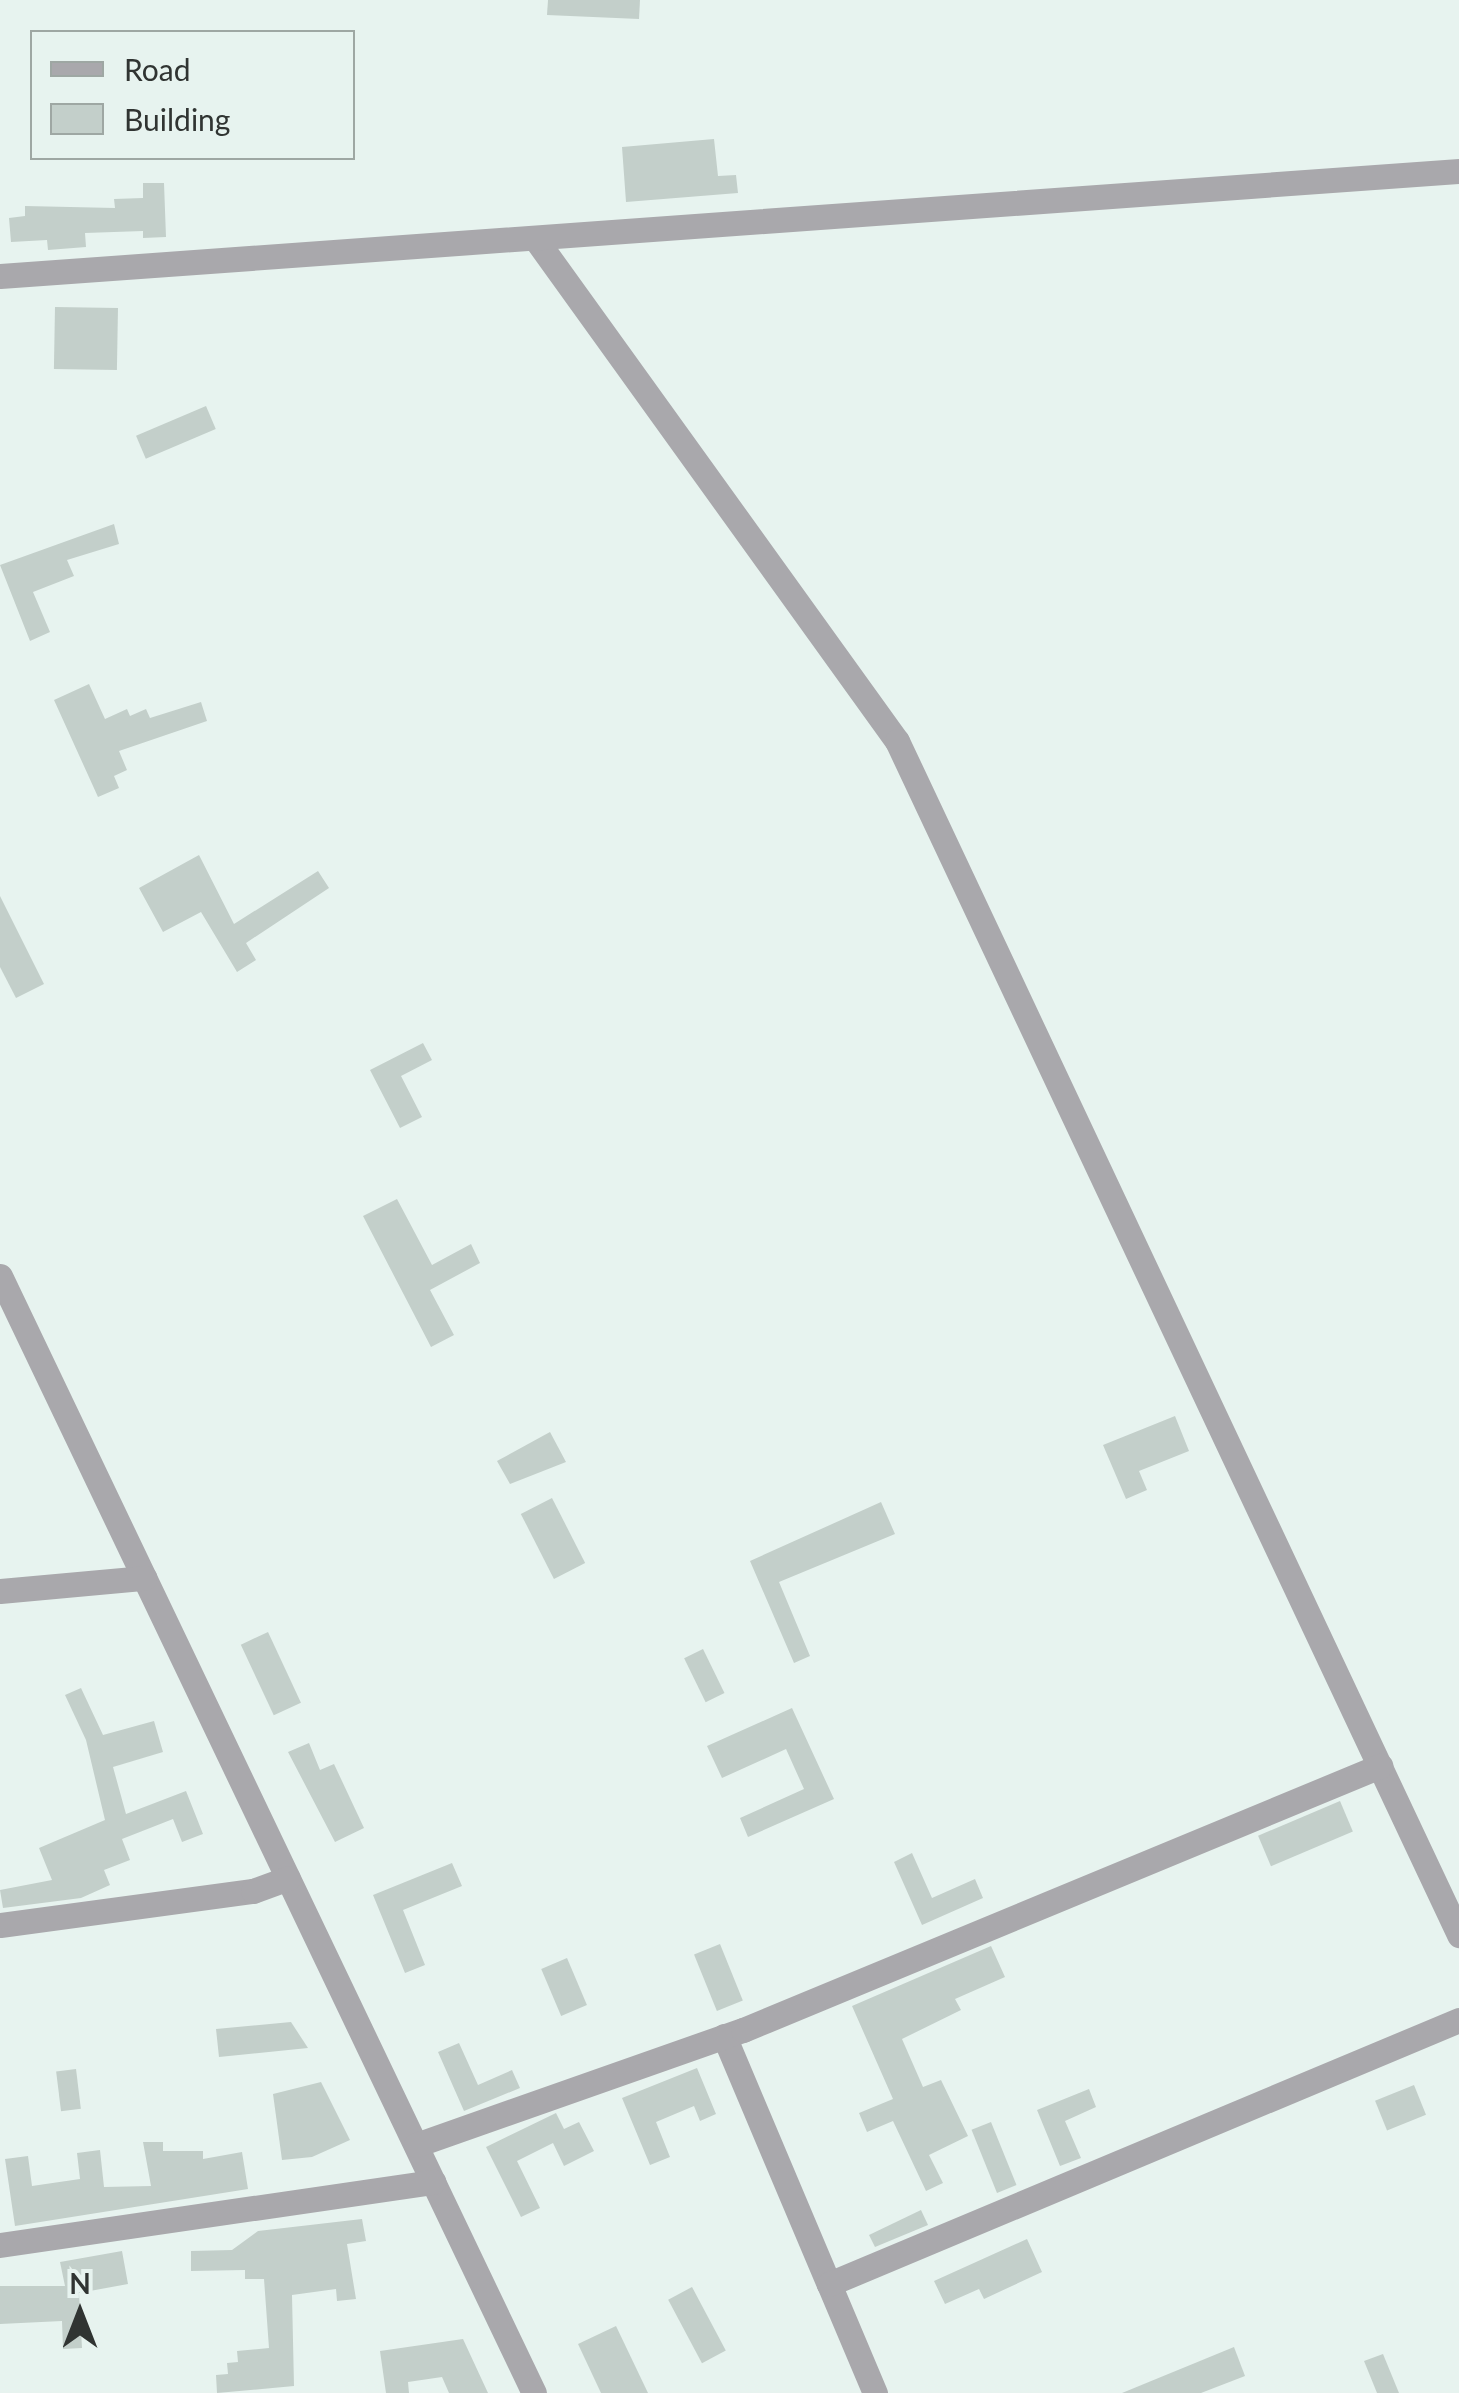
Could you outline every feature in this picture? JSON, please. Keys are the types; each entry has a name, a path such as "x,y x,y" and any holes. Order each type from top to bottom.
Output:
{"street":[{"path":"0,276 537,241 1459,171"},
{"path":"537,241 896,741 1459,1935"},
{"path":"0,1276 534,2393"},
{"path":"0,1591 144,1578"},
{"path":"416,2145 724,2036 1380,1766"},
{"path":"0,1924 253,1891 288,1878"},
{"path":"829,2284 1459,2020"},
{"path":"724,2036 875,2393"},
{"path":"0,2245 433,2182"}],"building":[{"path":"548,0 640,0 639,19 547,15"},
{"path":"714,139 718,176 736,175 738,193 626,202 622,147"},
{"path":"143,183 164,183 166,237 143,238 143,231 85,233 86,247 48,250 47,240 11,242 9,218 25,216 25,206 115,208 114,199 143,198"},
{"path":"55,307 118,308 117,370 54,369"},
{"path":"206,406 216,429 146,459 136,436"},
{"path":"114,524 119,544 67,560 74,576 33,592 50,632 30,641 0,565"},
{"path":"89,684 105,719 127,709 130,716 146,709 150,718 201,702 207,721 119,751 127,770 114,776 119,788 98,797 54,700"},
{"path":"199,855 234,924 318,871 329,888 246,943 256,960 237,972 201,912 163,932 139,888"},
{"path":"0,896 44,984 16,998 0,967"},
{"path":"423,1043 432,1060 401,1076 422,1117 400,1128 370,1070"},
{"path":"397,1199 432,1265 471,1244 480,1263 430,1290 454,1335 431,1347 363,1216"},
{"path":"1175,1416 1189,1451 1139,1471 1147,1490 1126,1499 1103,1445"},
{"path":"550,1432 566,1462 510,1484 497,1461"},
{"path":"552,1498 585,1563 554,1579 521,1514"},
{"path":"881,1502 895,1534 779,1582 810,1656 794,1663 750,1561"},
{"path":"268,1632 301,1703 274,1715 241,1645"},
{"path":"703,1649 724,1693 706,1702 684,1658"},
{"path":"81,1688 103,1735 154,1721 163,1752 113,1767 126,1814 186,1791 203,1834 182,1842 173,1819 122,1839 130,1860 104,1870 110,1885 81,1898 3,1908 0,1890 52,1880 39,1848 105,1820 86,1740 65,1695"},
{"path":"792,1708 834,1799 748,1837 740,1818 804,1789 786,1749 722,1778 707,1746"},
{"path":"309,1743 320,1770 334,1764 364,1828 335,1842 288,1752"},
{"path":"1340,1801 1353,1831 1271,1866 1258,1836"},
{"path":"912,1853 932,1898 975,1879 983,1898 922,1925 894,1862"},
{"path":"452,1863 462,1886 403,1910 425,1965 405,1973 373,1895"},
{"path":"720,1944 743,2001 717,2011 694,1954"},
{"path":"991,1946 1005,1977 955,1999 961,2010 902,2039 923,2087 941,2080 968,2136 929,2155 943,2183 926,2191 893,2121 867,2132 859,2113 893,2099 852,2006"},
{"path":"567,1958 587,2005 561,2016 541,1969"},
{"path":"291,2022 308,2048 219,2057 216,2029"},
{"path":"459,2043 478,2085 512,2070 520,2088 464,2111 438,2052"},
{"path":"697,2068 716,2114 700,2121 694,2106 656,2122 670,2157 650,2165 622,2098"},
{"path":"76,2069 81,2109 61,2111 56,2071"},
{"path":"321,2082 350,2140 312,2157 282,2160 273,2094"},
{"path":"1414,2085 1426,2115 1387,2130 1375,2101"},
{"path":"1089,2089 1096,2107 1065,2121 1081,2158 1060,2166 1037,2110"},
{"path":"556,2113 564,2129 579,2122 594,2151 564,2166 553,2143 517,2161 540,2208 521,2217 486,2147"},
{"path":"991,2122 1016,2185 997,2193 972,2130"},
{"path":"143,2142 163,2142 163,2151 203,2151 203,2159 242,2152 248,2189 15,2226 5,2159 28,2156 32,2186 80,2179 77,2153 100,2150 104,2187 151,2186"},
{"path":"921,2210 928,2225 875,2247 869,2235"},
{"path":"362,2219 366,2241 347,2244 356,2299 337,2301 336,2289 292,2295 294,2386 217,2393 216,2375 228,2374 227,2363 238,2362 237,2351 269,2348 264,2279 245,2279 245,2270 191,2271 191,2251 232,2250 258,2231"},
{"path":"1027,2239 1042,2272 984,2299 979,2289 945,2304 934,2281"},
{"path":"122,2251 128,2284 79,2293 82,2348 63,2349 62,2321 0,2324 0,2286 65,2286 60,2262"},
{"path":"692,2287 726,2351 702,2363 668,2300"},
{"path":"616,2326 648,2393 601,2393 578,2344"},
{"path":"463,2339 488,2393 449,2393 442,2377 408,2382 409,2393 386,2393 380,2351"},
{"path":"1234,2347 1245,2376 1201,2393 1122,2393"},
{"path":"1383,2354 1399,2393 1377,2393 1364,2361"}]}
